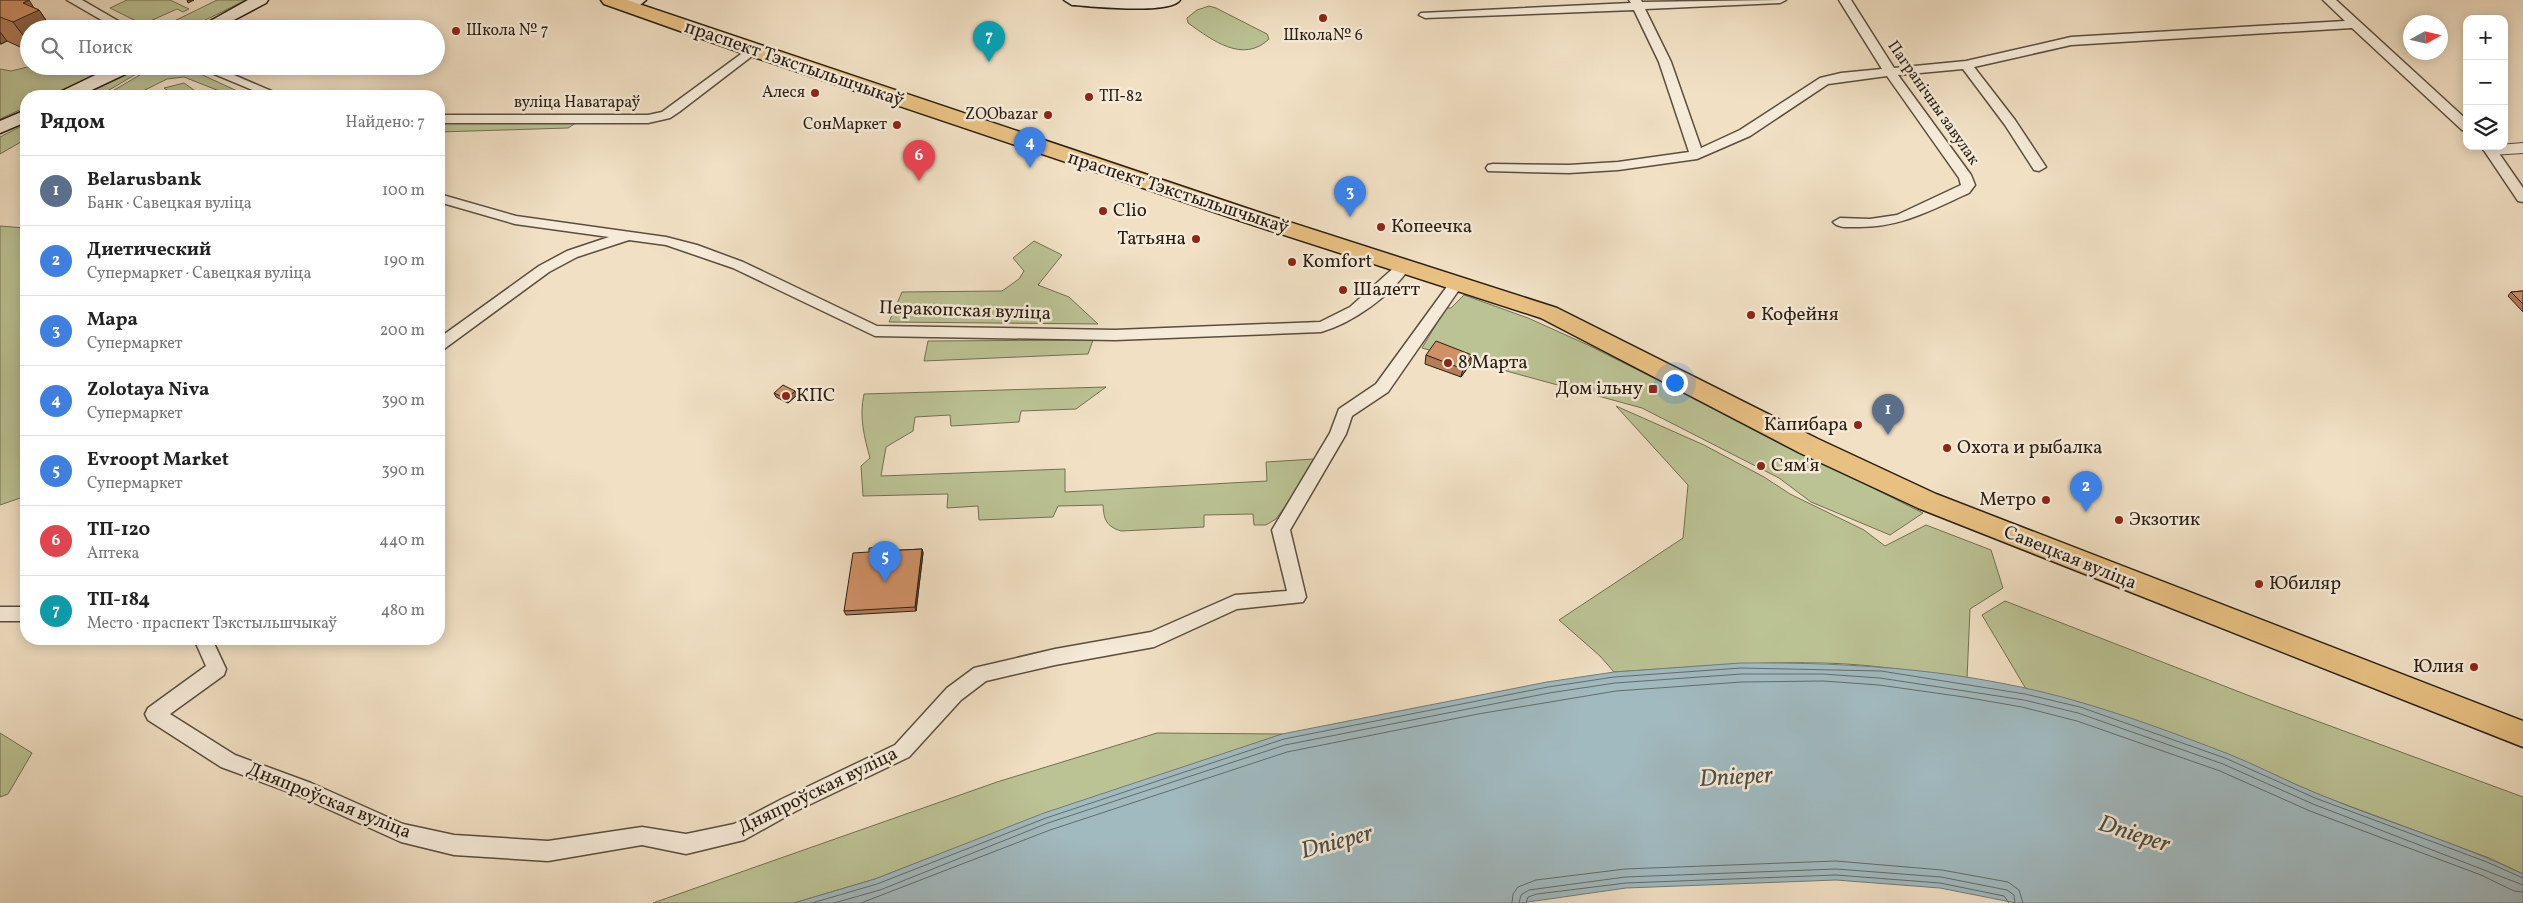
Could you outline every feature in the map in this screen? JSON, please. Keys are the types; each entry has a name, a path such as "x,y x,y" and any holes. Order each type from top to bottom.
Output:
{"main road":[{"path":"221,20 260,0"},
{"name":"праспект Тэкстыльшчыкаў","path":"610,0 634,3 752,50 1403,267 1549,313"},
{"path":"1072,0 1135,6 1172,0"},
{"path":"78,90 109,75"},
{"path":"0,128 20,118"},
{"name":"Савецкая вуліца","path":"1549,313 1809,446 1927,501 2523,734"}],"street":[{"path":"73,0 110,20"},
{"path":"1425,15 1636,3 1780,0"},
{"name":"Пагранічны завулак","path":"1840,222 1870,223 1900,219 1964,190 1968,185 1966,178 1890,72 1845,0"},
{"path":"2329,0 2463,124"},
{"path":"1636,3 1665,62 1697,155"},
{"path":"1493,168 1562,170 1618,166 1697,155 1745,133 1824,81 1890,72 1966,65 2071,41 2356,24"},
{"name":"вуліца Наватараў","path":"445,119 648,119 666,115 752,50"},
{"path":"1966,65 2010,123 2039,167"},
{"path":"224,75 262,90"},
{"path":"2508,148 2523,148"},
{"path":"2490,150 2523,198"},
{"name":"Перакопская вуліца","path":"445,200 515,220 666,241 713,254 875,331 1116,335 1321,327 1340,322 1357,311 1403,267"},
{"path":"445,341 551,265 572,254 629,236"},
{"name":"Дняпроўская вуліца","path":"206,645 217,669 155,714 228,761 304,789 401,833 454,845 548,851 642,836 686,844 737,833 789,804 902,751 954,694 981,674 1055,657 1154,640 1236,602 1297,597 1282,530 1338,434 1345,413 1382,388 1456,284"},
{"path":"0,614 20,614"}],"green space":[{"path":"127,0 170,0 189,9 183,12 177,9 152,20 134,20 110,8"},
{"path":"217,0 246,0 205,20 176,20"},
{"path":"1209,6 1267,34 1269,39 1259,46 1249,49 1228,47 1217,42 1188,23 1187,18 1197,10"},
{"path":"0,69 11,71 20,69 20,75 94,75 62,90 20,90 20,110 0,119"},
{"path":"125,75 134,75 109,90 94,90"},
{"path":"140,75 202,75 235,90 217,90 184,77 167,79 145,90 114,90"},
{"path":"184,83 194,90 167,90 164,88"},
{"path":"445,123 576,123 568,128 445,132"},
{"path":"20,127 20,142 0,154 0,137"},
{"path":"0,226 20,228 20,498 0,505"},
{"path":"1034,241 1062,255 1038,285 1069,297 1098,324 889,322 902,292 1002,291 1019,279 1024,271 1013,258"},
{"path":"1464,295 1528,318 1588,345 1923,513 1890,535 1811,502 1779,478 1642,408 1422,348 1446,308 1451,308"},
{"path":"1093,340 1088,354 924,361 928,341"},
{"path":"1106,387 1076,409 1021,411 1019,422 951,426 950,415 915,417 913,431 886,447 881,476 1065,469 1065,492 1267,481 1266,462 1314,459 1316,463 1276,519 1266,525 1254,525 1253,514 1204,515 1204,527 1121,531 1109,525 1104,515 1103,505 1058,506 1053,517 979,520 978,506 947,508 948,494 863,496 861,466 870,458 862,419 864,394"},
{"path":"1616,406 1704,445 1764,477 1790,494 1864,530 1885,546 1926,525 1991,550 2003,588 1970,609 1967,679 1877,667 1823,663 1745,664 1614,672 1600,656 1559,620 1683,538 1688,485"},
{"path":"2005,601 2268,703 2523,797 2523,874 2489,858 2317,794 2227,754 2082,703 2026,689 1982,615"},
{"path":"0,733 32,753 8,794 0,797"},
{"path":"1157,733 1282,734 956,848 875,879 794,903 653,903 997,782"}],"water":[{"name":"Dnieper","path":"1741,663 1827,664 1914,670 1999,683 2101,708 2226,753 2316,793 2472,852 2523,874 2523,903 2016,903 1940,888 1836,880 1626,888 1521,903 794,903 875,879 1044,813 1282,734 1547,682 1614,672"}],"building":[{"path":"0,0 29,0 23,3 39,10 13,22 0,17"},
{"path":"2523,291 2523,304 2511,292"},
{"path":"1436,341 1472,355 1463,369 1426,355"},
{"path":"783,385 795,391 786,399 774,393"},
{"path":"883,547 883,551 922,549 915,607 844,611 853,553 869,552 869,548"}],"place":[{"name":"Школа№ 6","path":"1323,18"},
{"name":"Школа № 7","path":"456,31"},
{"name":"ТП-184","path":"989,62"},
{"name":"Алеся","path":"815,93"},
{"name":"ТП-82","path":"1089,97"},
{"name":"ZOObazar","path":"1048,115"},
{"name":"СонМаркет","path":"897,125"},
{"name":"Zolotaya Niva","path":"1030,168"},
{"name":"ТП-120","path":"919,181"},
{"name":"Clio","path":"1103,211"},
{"name":"Мара","path":"1350,217"},
{"name":"Копеечка","path":"1381,227"},
{"name":"Татьяна","path":"1196,239"},
{"name":"Komfort","path":"1292,262"},
{"name":"Шалетт","path":"1343,290"},
{"name":"Кофейня","path":"1751,315"},
{"name":"8 Марта","path":"1448,363"},
{"name":"Дом ільну","path":"1653,389"},
{"name":"КПС","path":"786,396"},
{"name":"Капибара","path":"1858,425"},
{"name":"Belarusbank","path":"1888,435"},
{"name":"Охота и рыбалка","path":"1947,448"},
{"name":"Сям'я","path":"1761,466"},
{"name":"Метро","path":"2046,500"},
{"name":"Диетический","path":"2086,512"},
{"name":"Экзотик","path":"2119,520"},
{"name":"Evroopt Market","path":"885,582"},
{"name":"Юбиляр","path":"2259,584"},
{"name":"Юлия","path":"2474,667"}]}
